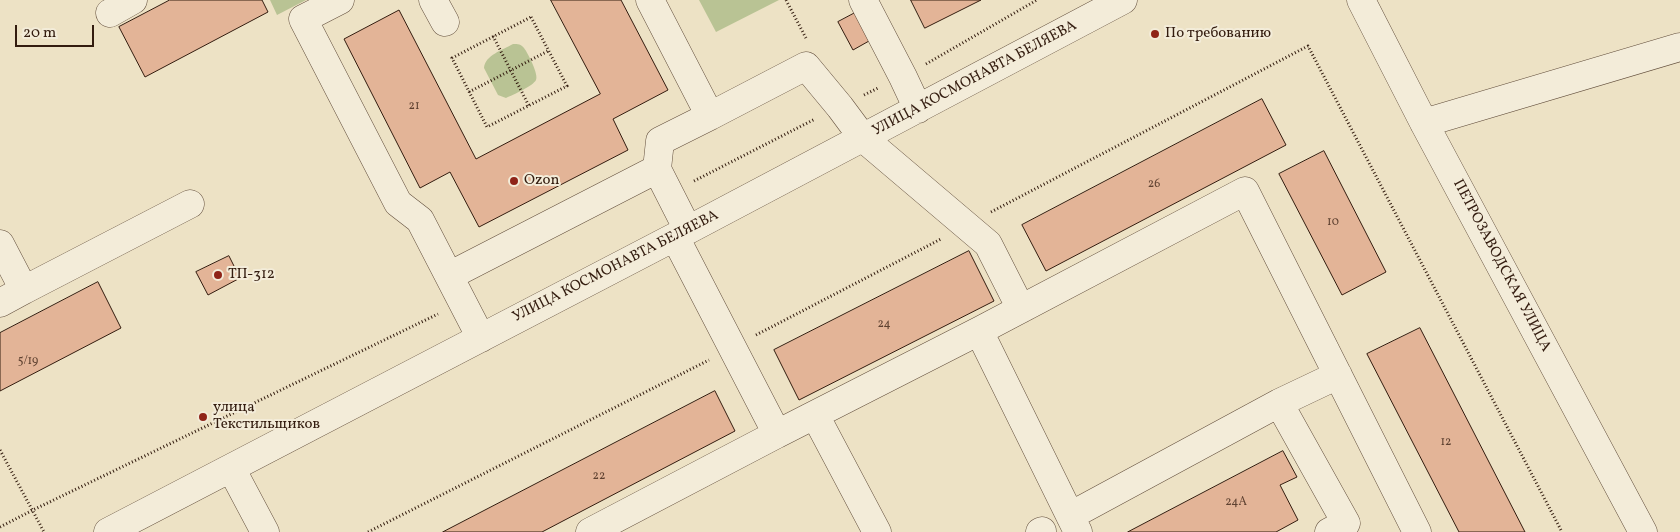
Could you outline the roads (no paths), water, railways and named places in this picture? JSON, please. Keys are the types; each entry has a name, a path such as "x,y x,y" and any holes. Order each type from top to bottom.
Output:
{"street":[{"path":"340,0 303,19 398,203 420,220 481,338"},
{"path":"650,0 710,116"},
{"path":"863,0 918,109"},
{"name":"УЛИЦА КОСМОНАВТА БЕЛЯЕВА","path":"108,532 682,234 1123,0"},
{"name":"ПЕТРОЗАВОДСКАЯ УЛИЦА","path":"1361,0 1634,529"},
{"path":"1424,123 1680,47"},
{"path":"777,434 682,234 656,169 660,141 806,66 863,138 988,244 1021,309"},
{"path":"450,276 656,169"},
{"path":"590,532 1245,191 1417,532"},
{"path":"0,303 190,204"},
{"path":"0,244 24,290"},
{"path":"979,331 1074,524 1279,403 1338,376"},
{"path":"1279,403 1346,523 1329,532"},
{"path":"815,415 877,532"},
{"path":"231,468 265,532"}],"place":[{"name":"По требованию","path":"1155,34"},
{"name":"Ozon","path":"514,181"},
{"name":"ТП-312","path":"218,275"},
{"name":"улица Текстильщиков","path":"203,417"}]}
